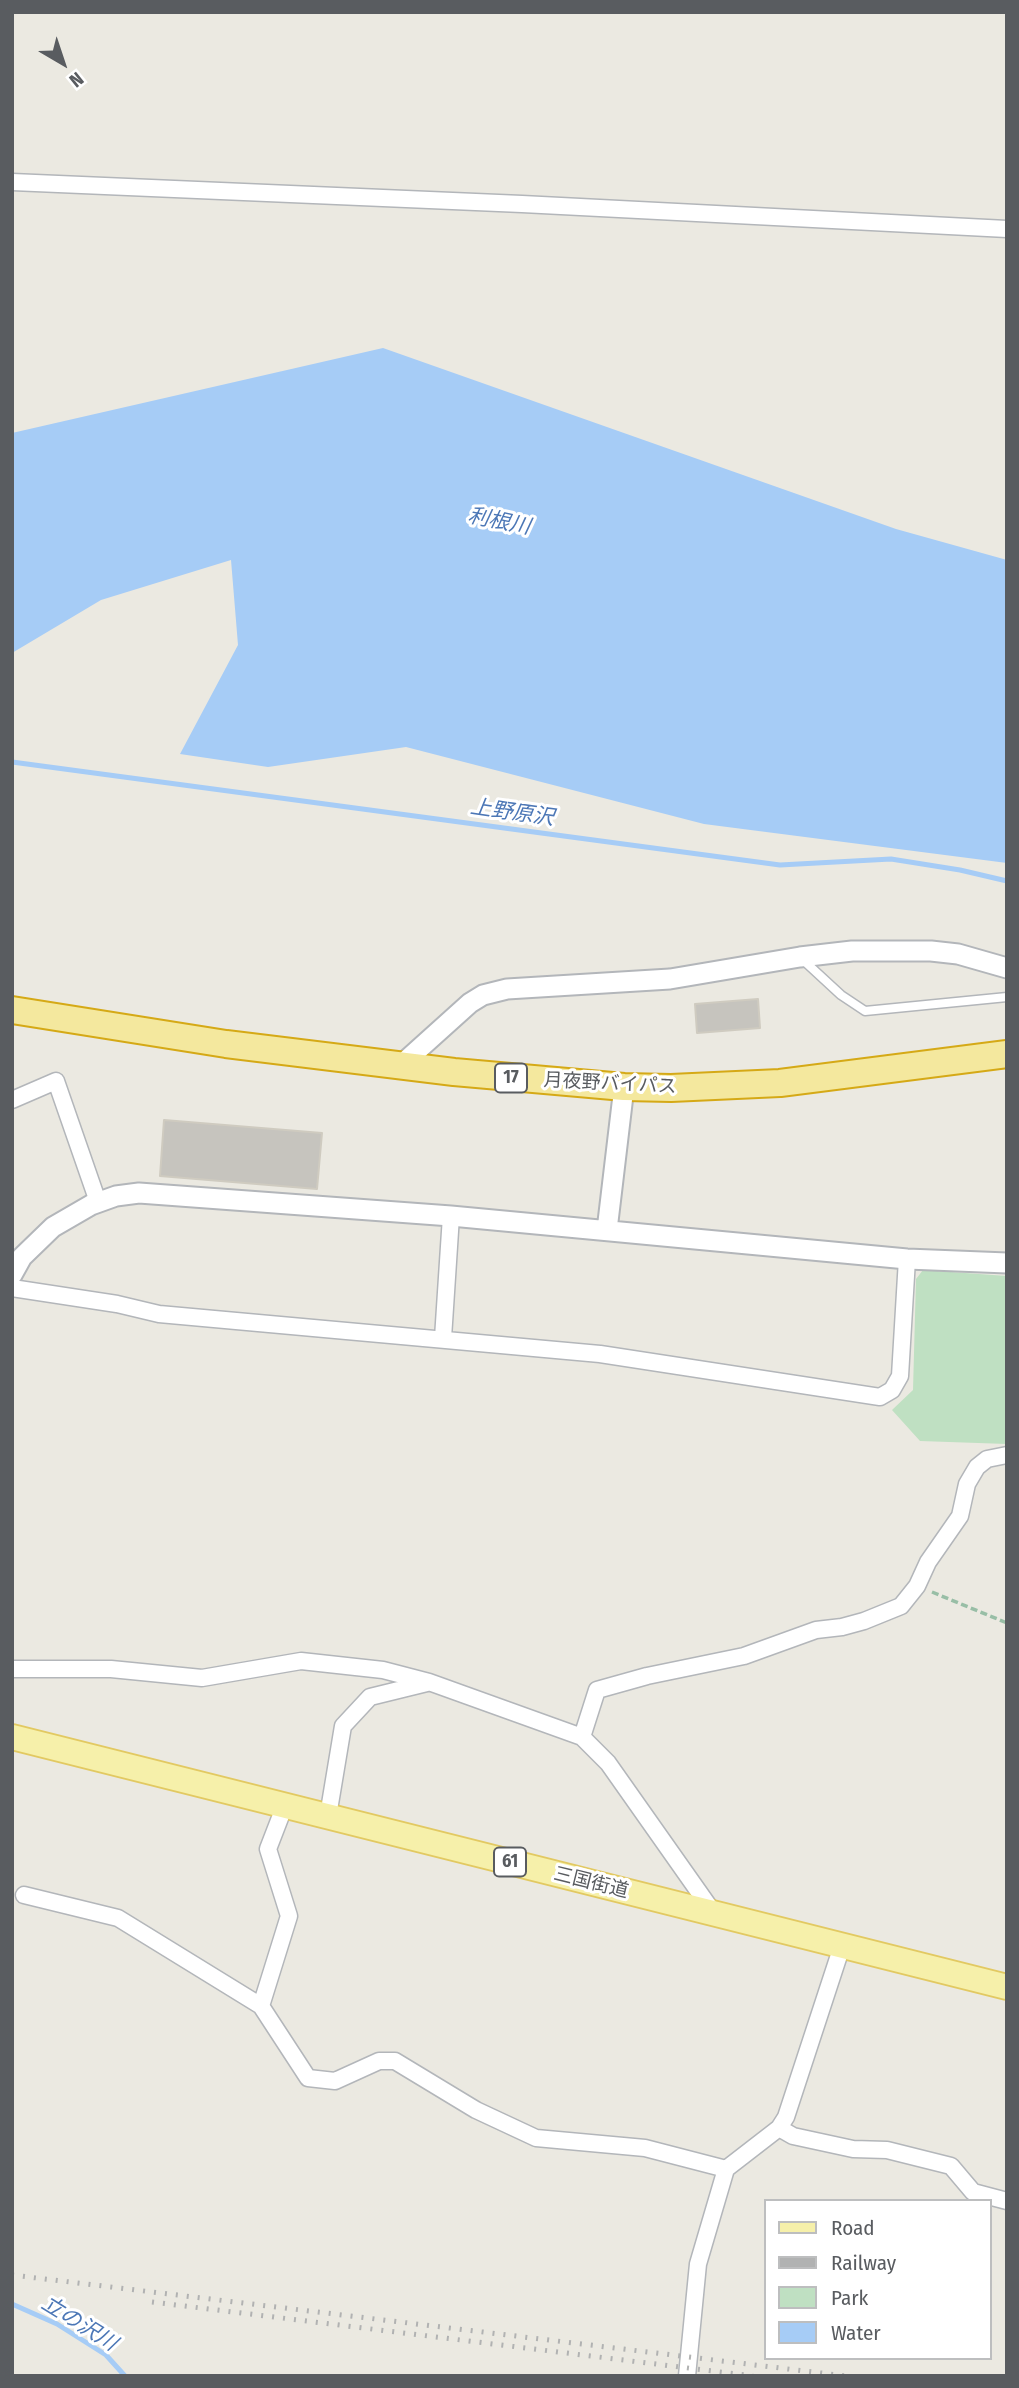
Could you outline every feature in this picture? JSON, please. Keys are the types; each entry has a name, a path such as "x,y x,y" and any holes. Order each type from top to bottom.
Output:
{"highway":[{"name":"月夜野バイパス","path":"14,1015 400,1066 624,1087 695,1088 780,1083 1007,1054"}],"main road":[{"name":"三国街道","path":"12,1737 1007,1987"}],"street":[{"path":"12,182 508,203 1007,229"},
{"path":"400,1066 470,1003 497,991 670,979 852,951 931,951 958,954 1007,968"},
{"path":"12,1100 56,1081 98,1202"},
{"path":"607,1230 624,1087"},
{"path":"12,1275 22,1257 52,1227 98,1202 139,1193 169,1193 451,1216 907,1259 1007,1263"},
{"path":"443,1338 451,1216"},
{"path":"12,1287 117,1304 159,1314 600,1354 880,1397 892,1390 900,1376 907,1259"},
{"path":"582,1737 597,1690 647,1676 744,1656 816,1630 864,1621 901,1606 917,1586 928,1562 960,1516 967,1485 977,1467 987,1459 1007,1455"},
{"path":"12,1669 111,1669 202,1678 301,1661 383,1670 429,1682 582,1737 621,1780 713,1912"},
{"path":"328,1816 343,1726 370,1697 429,1682"},
{"path":"261,2006 289,1916 268,1849 285,1805"},
{"path":"24,1895 118,1918 261,2006 308,2078 335,2081 379,2061 395,2061 476,2110 536,2138 645,2148 726,2169"},
{"path":"687,2376 698,2264 726,2169 779,2128 792,2107 842,1945"},
{"path":"779,2128 793,2136 853,2148 887,2150 951,2166 973,2192 1007,2202"}],"lane":[{"path":"800,957 841,995 865,1011 1007,998"}],"path":[{"path":"917,1586 1007,1623"}],"green space":[{"path":"923,1270 1007,1276 1007,1444 920,1441 892,1410 913,1390 916,1279"}],"water":[{"name":"利根川","path":"383,348 896,529 1007,560 1007,863 704,824 406,747 268,767 180,754 238,645 231,560 101,600 12,653 12,433"}],"building":[{"path":"758,999 760,1028 697,1033 695,1004"},
{"path":"164,1120 322,1133 317,1189 160,1176"}],"waterway":[{"name":"上野原沢","path":"12,762 780,865 891,859 1007,881"},
{"name":"立の沢川","path":"12,2304 57,2324 106,2355 125,2376"}],"railway":[{"path":"12,2275 846,2376"},
{"path":"152,2302 753,2376"}]}
